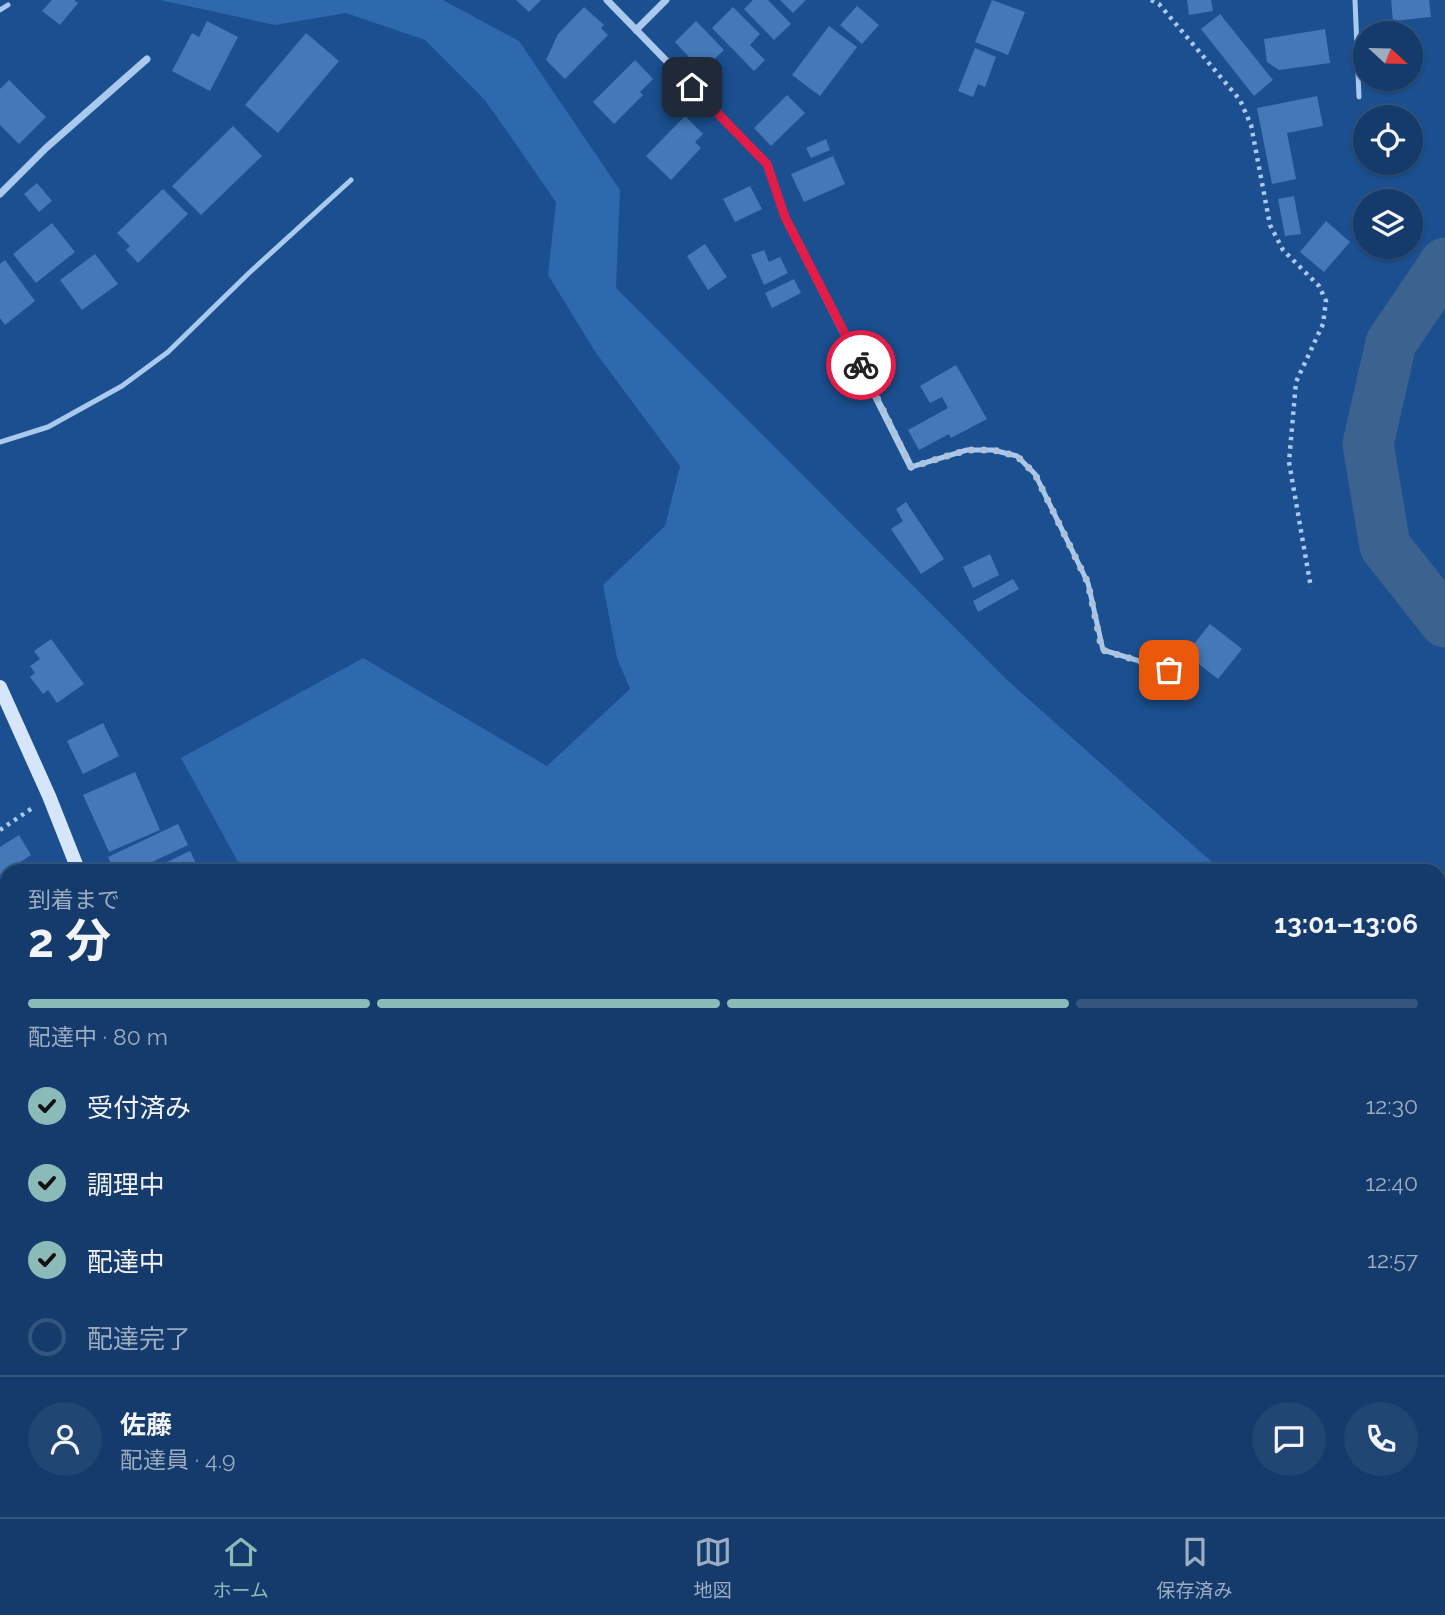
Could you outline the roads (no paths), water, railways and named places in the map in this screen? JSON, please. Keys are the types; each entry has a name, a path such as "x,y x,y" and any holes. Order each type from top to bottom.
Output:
{"street":[{"path":"607,0 767,164 785,217 911,467"},
{"path":"636,30 666,0"},
{"path":"0,194 46,148 147,59"},
{"path":"0,687 49,796 76,864"}],"lane":[{"path":"1355,0 1359,97"},
{"path":"0,10 8,5"},
{"path":"0,442 48,427 122,386 168,352 351,180"},
{"path":"911,467 967,450 993,450 1017,456 1035,474 1088,583 1102,650 1169,670"}],"waterway":[{"path":"1445,263 1391,343 1368,444 1385,546 1445,622"}]}
